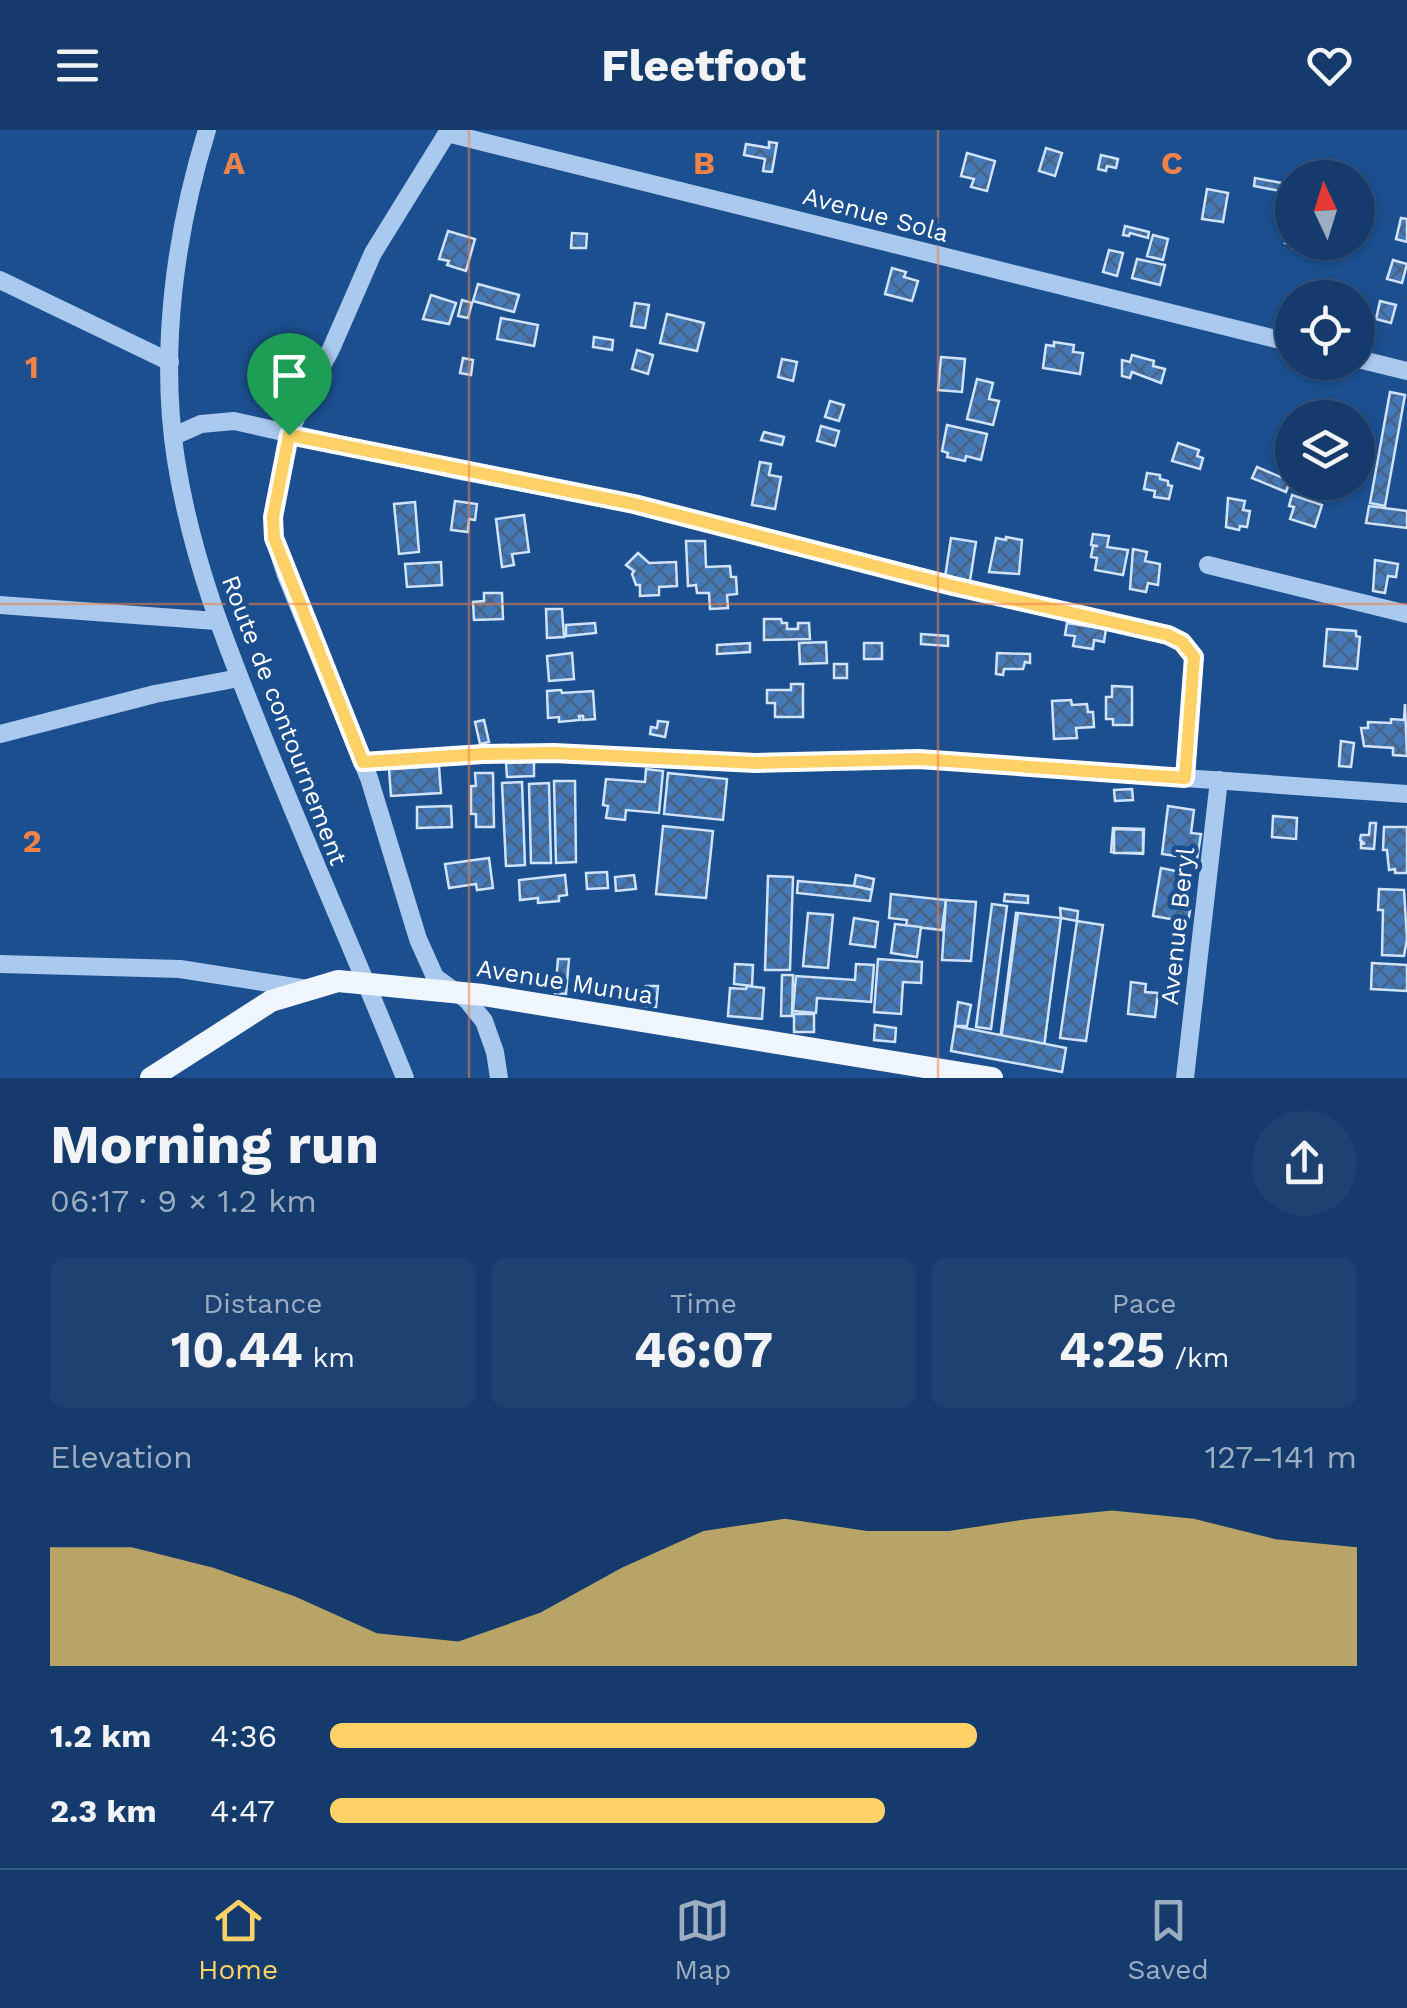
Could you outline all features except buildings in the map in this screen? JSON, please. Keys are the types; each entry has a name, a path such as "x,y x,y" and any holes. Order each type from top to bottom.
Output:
{"main road":[{"name":"Avenue Munua","path":"151,1078 272,1001 338,981 451,992 992,1078"}],"street":[{"name":"Route de contournement","path":"207,130 192,180 179,251 170,362 174,436 190,530 216,622 405,1078"},
{"path":"448,132 373,254 289,435 273,517 274,538 363,762 418,939 435,977 467,1000 484,1022 499,1078"},
{"name":"Avenue Sola","path":"448,132 1275,339"},
{"path":"0,280 170,362"},
{"path":"1375,363 1407,370"},
{"path":"174,436 220,421 617,500 953,586 1168,635 1182,642 1194,657 1185,778"},
{"path":"1208,565 1407,614"},
{"path":"0,605 216,622"},
{"path":"0,734 156,694 239,678"},
{"path":"363,762 554,753 756,763 919,759 1407,794"},
{"name":"Avenue Beryl","path":"1186,1078 1218,780"},
{"path":"0,964 180,968 308,989"}],"route":[{"path":"289,435 564,488 734,527 953,586 1168,635 1182,642 1194,657 1185,778 919,759 756,763 554,753 363,762 274,538 273,517 289,435"}]}
